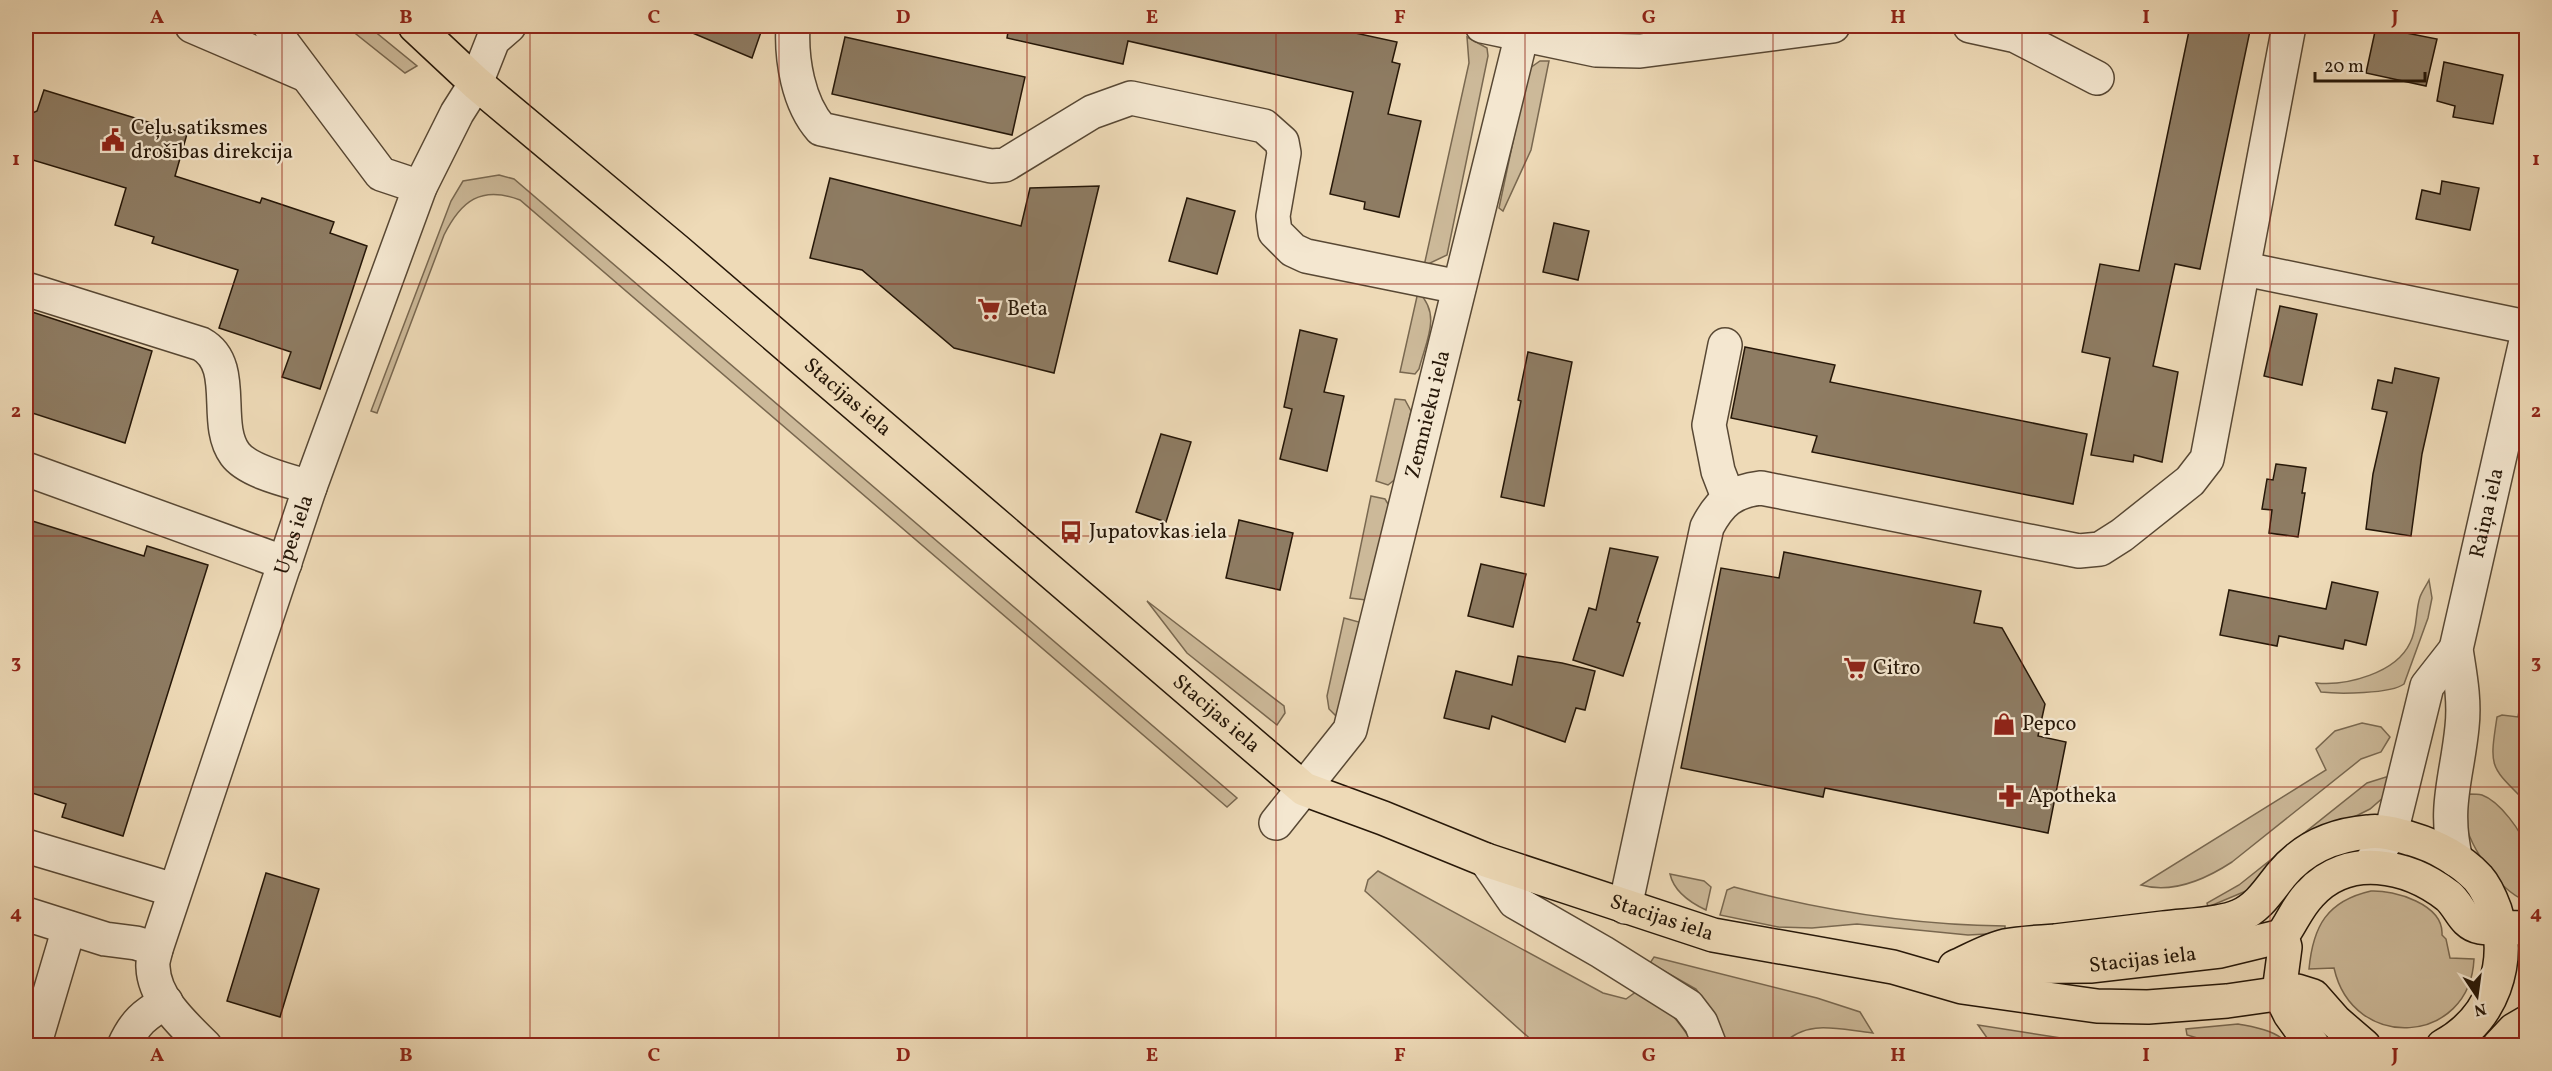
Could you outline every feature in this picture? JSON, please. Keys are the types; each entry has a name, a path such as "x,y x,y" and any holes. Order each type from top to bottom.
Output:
{"main road":[{"name":"Stacijas iela","path":"415,26 476,83 677,251 1292,779 1486,860 1713,936 1893,967 1962,987 2097,1006 2148,1007 2227,1001 2297,991 2313,996 2335,1021 2364,1046"},
{"path":"1955,967 2004,946 2187,925 2239,916 2257,904 2283,873 2311,848 2328,840 2369,831 2391,833 2423,843 2456,860 2479,879 2513,927"},
{"path":"2313,1046 2290,1014 2279,992 2285,947 2282,936 2311,892 2347,870 2369,866 2392,868 2417,878 2451,898 2464,918 2480,927 2513,927"},
{"path":"2443,1046 2467,1029 2512,982 2501,959 2513,927"},
{"name":"Stacijas iela","path":"1893,967 2090,966 2220,951 2282,936"},
{"path":"2499,1046 2514,1030 2526,1023"}],"street":[{"path":"192,26 308,76"},
{"path":"270,26 381,174 420,187"},
{"name":"Upes iela","path":"205,1046 179,1021 157,986 153,967 156,949 310,487 420,187 457,113 476,83 493,40 509,26"},
{"path":"793,26 791,45 794,65 811,118 821,129 991,166 1005,165 1092,112 1131,98 1264,126 1282,142 1284,153 1273,216 1275,231 1293,250 1306,256 1459,287"},
{"path":"1482,26 1523,30 1596,50 1640,51 1833,26"},
{"path":"1970,26 2016,36 2097,78"},
{"path":"1625,907 1707,527 1718,508 1728,497 1744,490 1761,488 2079,551 2100,549 2190,481 2207,459 2245,269 2289,26"},
{"name":"Zemnieku iela","path":"1276,823 1292,779 1350,730 1523,30"},
{"path":"2245,269 2526,327"},
{"path":"26,289 201,344 211,350 218,362 221,375 227,437 236,455 249,465 310,487"},
{"name":"Raiņa iela","path":"2456,860 2450,836 2449,806 2462,727 2463,694 2456,649 2526,340"},
{"path":"1725,345 1709,426 1718,471 1728,497"},
{"path":"26,469 285,563"},
{"name":"Raiņa iela","path":"2391,833 2427,686 2456,649"},
{"path":"2369,866 2391,833"},
{"path":"26,846 174,890"},
{"path":"1486,860 1515,902 1602,952 1688,1006 1701,1023 1710,1046"},
{"path":"26,914 105,939 136,943 156,949"},
{"path":"34,1046 69,927"},
{"path":"124,1046 133,1027 146,1014 166,1002"}],"shaded area":[{"path":"346,26 368,26 417,66 405,73"},
{"path":"1467,37 1487,48 1488,56 1447,255 1424,266 1469,63"},
{"path":"1540,61 1549,61 1531,150 1503,211 1499,208 1526,80 1530,68"},
{"path":"499,175 514,179 1237,798 1227,807 520,200 494,194 483,196 465,205 458,213 444,235 377,413 371,411 451,201 463,181"},
{"path":"1418,292 1425,300 1431,319 1419,369 1415,374 1400,372"},
{"path":"1395,399 1405,400 1411,411 1398,477 1388,485 1376,481"},
{"path":"1371,496 1385,499 1390,507 1366,600 1350,598"},
{"path":"2429,580 2432,598 2428,618 2404,684 2388,690 2351,693 2321,692 2316,683 2356,680 2382,670 2403,653 2413,637 2420,597"},
{"path":"1147,601 1284,706 1285,713 1277,725 1187,653"},
{"path":"1344,618 1359,622 1361,630 1339,719 1329,709 1327,696"},
{"path":"2525,678 2526,802 2499,773 2493,757 2497,717 2502,715 2518,717"},
{"path":"2362,723 2381,727 2390,737 2381,752 2361,759 2232,862 2200,879 2177,886 2165,888 2141,885 2326,770 2316,749 2335,731"},
{"path":"2386,777 2395,778 2385,796 2370,809 2350,819 2246,891 2208,907 2207,903 2239,885 2367,783"},
{"path":"2468,794 2489,798 2503,810 2520,834 2527,855 2526,901 2515,895 2494,876 2477,850 2466,824 2464,810"},
{"path":"1378,871 1603,993 1626,999 1640,989 1671,1014 1694,1045 1537,1045 1365,891 1368,880"},
{"path":"1670,874 1704,881 1711,887 1706,910 1679,891"},
{"path":"1734,887 1834,910 1901,920 2005,926 2005,933 1968,935 1857,924 1812,928 1778,927 1720,915 1727,890"},
{"path":"2371,891 2404,896 2426,907 2435,915 2440,924 2450,958 2474,959 2468,988 2453,1009 2433,1022 2410,1028 2386,1025 2363,1015 2345,996 2334,968 2309,969 2314,940 2325,918 2343,901"},
{"path":"1654,957 1817,998 1860,1012 1873,1033 1825,1028 1802,1031 1782,1045 1726,1045 1713,1012 1696,989 1650,963"},
{"path":"2238,1024 2272,1033 2290,1045 2214,1045 2187,1035 2186,1029"},
{"path":"1978,1025 2106,1045 1992,1045"}],"building":[{"path":"676,26 745,26 761,32 752,58"},
{"path":"1009,26 1323,26 1397,42 1392,62 1400,64 1388,114 1421,121 1399,217 1364,209 1365,202 1330,194 1353,92 1128,41 1123,64 1007,38"},
{"path":"2190,26 2251,26 2200,269 2175,264 2153,366 2178,372 2162,462 2134,455 2133,462 2091,455 2110,358 2082,352 2100,264 2139,271"},
{"path":"2376,27 2437,39 2426,86 2366,73"},
{"path":"845,37 1025,77 1012,135 832,94"},
{"path":"2444,62 2503,75 2493,124 2453,117 2455,106 2437,101"},
{"path":"44,90 187,134 175,176 260,203 262,198 334,222 330,233 367,246 320,389 282,377 291,352 219,328 238,270 152,243 154,237 115,225 126,188 26,158 26,116 37,111"},
{"name":"Beta","path":"830,178 1021,226 1030,188 1099,186 1054,373 954,348 862,270 810,258"},
{"path":"2442,181 2479,188 2470,230 2416,219 2422,190 2440,194"},
{"path":"1187,198 1235,211 1217,274 1169,261"},
{"path":"1554,223 1589,231 1578,280 1543,272"},
{"path":"2280,306 2317,314 2302,385 2264,376"},
{"path":"26,310 152,351 125,443 26,411"},
{"path":"1300,330 1337,339 1324,392 1344,396 1327,471 1280,459 1292,409 1284,407"},
{"path":"1745,347 1835,365 1830,382 2087,434 2073,504 1812,452 1817,436 1731,418"},
{"path":"1528,352 1572,362 1544,506 1501,497 1521,401 1518,400"},
{"path":"2395,368 2439,378 2422,454 2411,536 2366,529 2373,474 2387,412 2372,409 2378,380 2392,383"},
{"path":"1161,434 1191,442 1166,522 1136,512"},
{"path":"2276,464 2306,468 2302,493 2305,493 2298,537 2269,533 2272,510 2262,509 2267,479 2273,480"},
{"path":"26,519 144,556 147,546 208,565 123,836 62,817 66,804 26,791"},
{"path":"1239,520 1293,533 1280,590 1226,578"},
{"path":"1610,548 1658,557 1637,622 1640,623 1623,676 1573,660 1589,608 1596,610"},
{"path":"1784,552 1981,591 1974,623 2002,628 2045,704 2038,736 2066,742 2048,833 1825,788 1823,797 1681,768 1721,568 1779,578"},
{"path":"1481,564 1526,574 1513,627 1468,616"},
{"path":"2332,582 2378,592 2366,645 2345,640 2343,649 2279,636 2277,646 2220,635 2229,590 2326,609"},
{"path":"1518,656 1595,671 1585,710 1576,708 1565,742 1492,716 1489,729 1444,718 1456,671 1512,685"},
{"path":"266,873 319,889 280,1017 227,1001"}],"place":[{"name":"Ceļu satiksmes drošības direkcija","path":"113,140"},
{"name":"Beta","path":"989,309"},
{"name":"Jupatovkas iela","path":"1071,532"},
{"name":"Citro","path":"1855,668"},
{"name":"Pepco","path":"2004,724"},
{"name":"Apotheka","path":"2010,796"}]}
